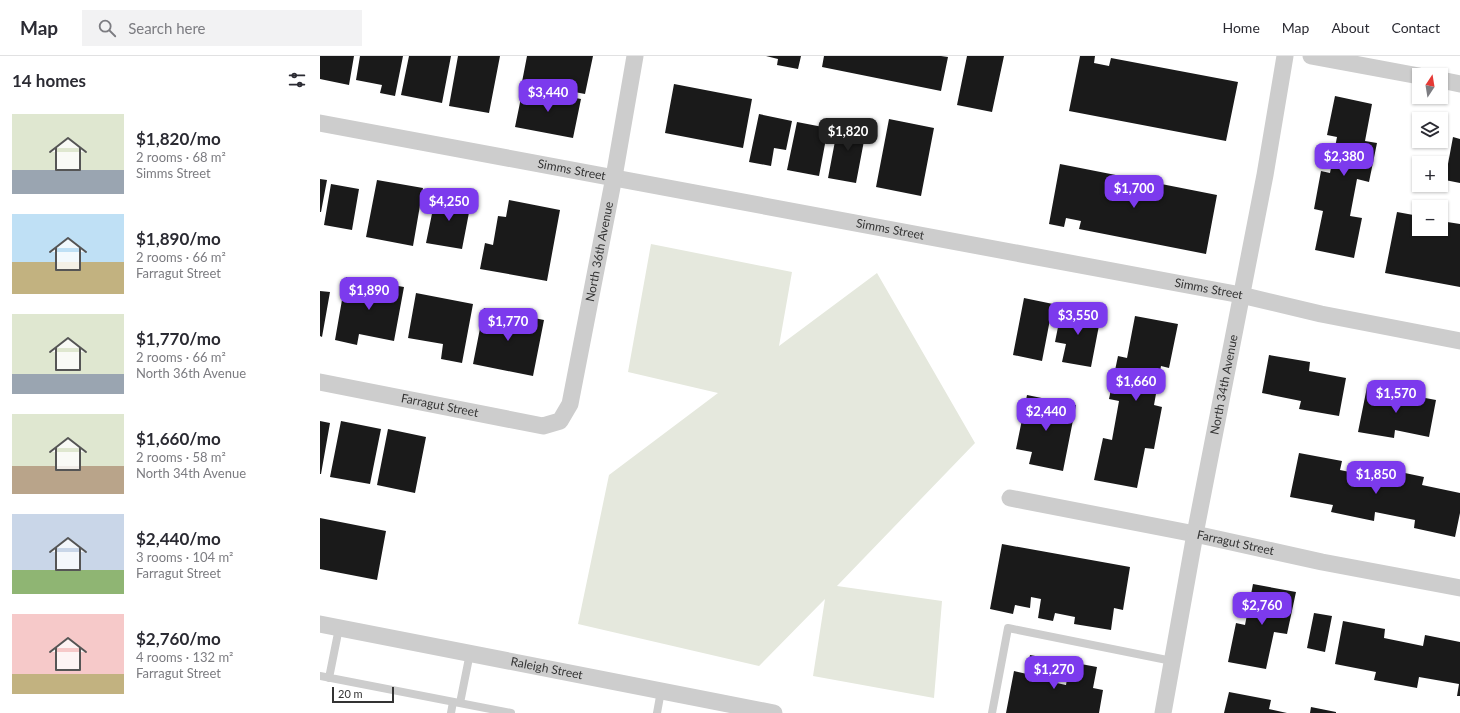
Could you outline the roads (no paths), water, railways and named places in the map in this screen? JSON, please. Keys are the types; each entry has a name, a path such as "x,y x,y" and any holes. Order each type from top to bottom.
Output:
{"street":[{"name":"North 36th Avenue","path":"560,421 570,404 614,177 635,56"},
{"name":"North 34th Avenue","path":"1163,713 1195,534 1265,175 1285,56"},
{"path":"1311,56 1412,75"},
{"path":"1448,81 1460,84"},
{"name":"Simms Street","path":"320,122 1241,294 1321,314 1460,341"},
{"name":"Farragut Street","path":"320,382 543,426 560,421"},
{"name":"Farragut Street","path":"1010,498 1195,534 1322,562 1460,588"},
{"name":"Raleigh Street","path":"320,624 774,713"}],"lane":[{"path":"329,678 339,628"},
{"path":"992,713 1008,628 1172,661"},
{"path":"451,713 457,703 470,653"},
{"path":"320,676 511,713"},
{"path":"657,713 661,691"}]}
